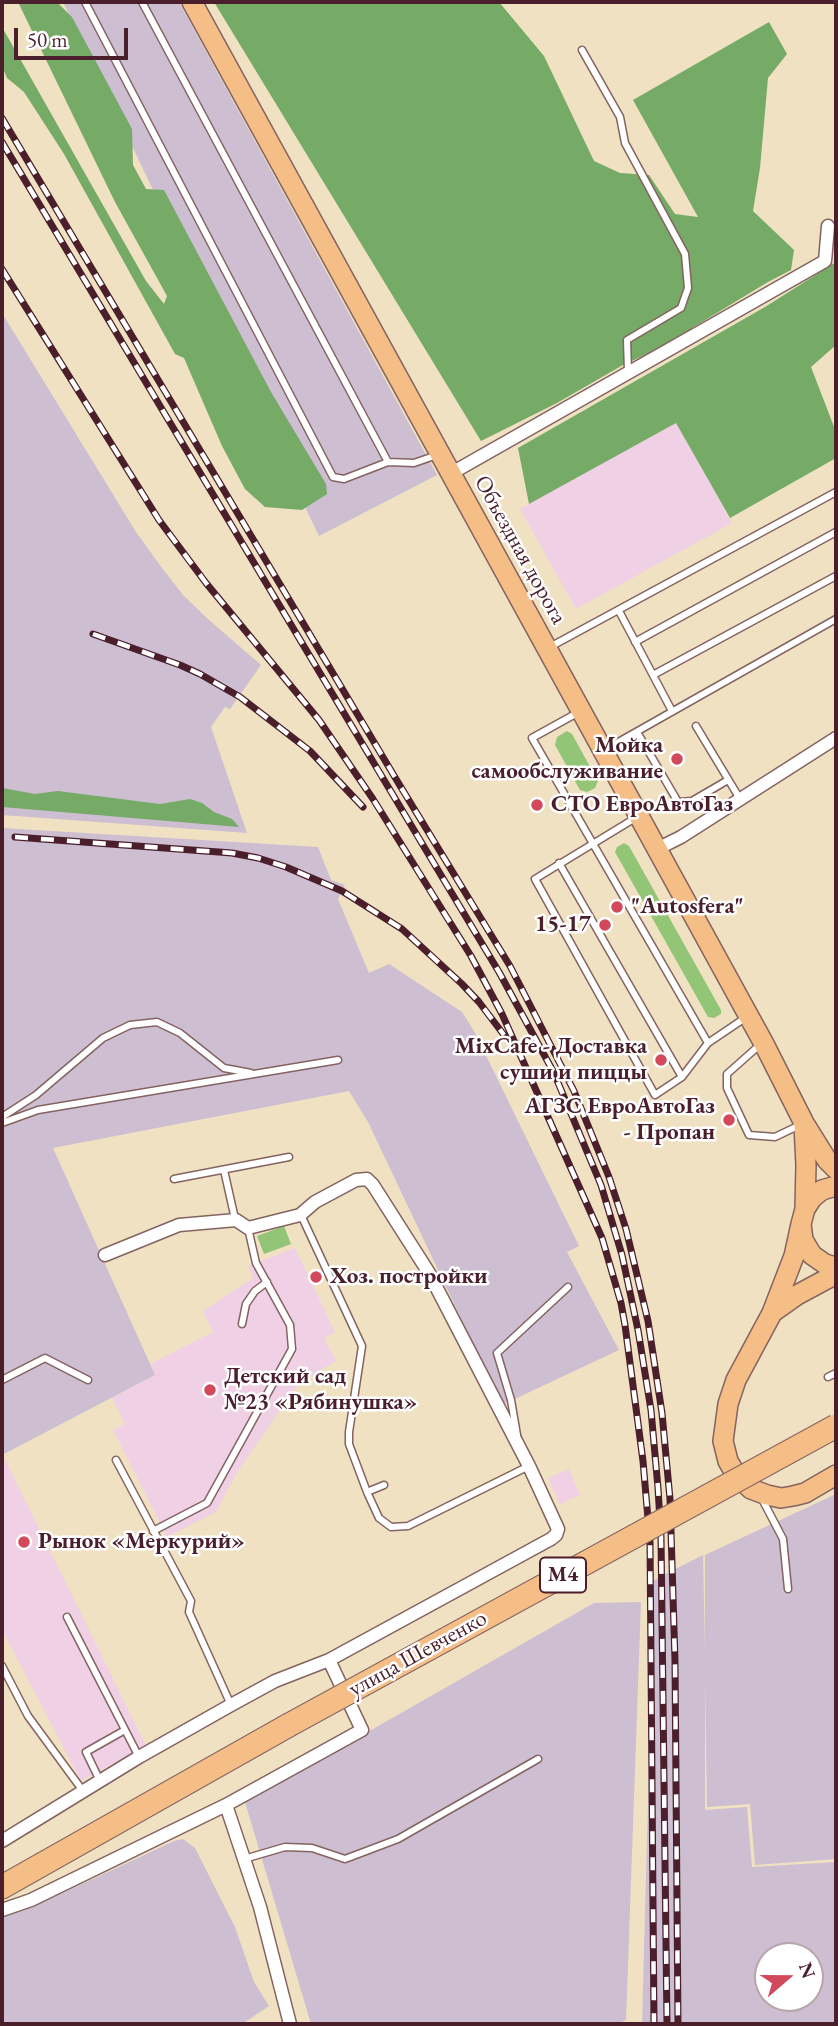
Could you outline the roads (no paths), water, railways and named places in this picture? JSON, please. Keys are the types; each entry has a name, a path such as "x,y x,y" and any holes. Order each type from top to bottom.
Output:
{"highway":[{"name":"улица Шевченко","path":"2,1887 289,1725 836,1426"}],"main road":[{"name":"Объездная дорога","path":"192,2 749,1016 804,1124 827,1160 836,1169"},
{"path":"804,1124 806,1165 803,1240 812,1255 825,1264 836,1267"},
{"path":"836,1186 817,1194 803,1217 793,1256 772,1313 736,1380 724,1429 726,1454 733,1471 743,1483 759,1493 793,1496 805,1493 836,1475"},
{"path":"772,1313 797,1295 836,1274"}],"street":[{"path":"450,474 825,261 828,226"},
{"path":"657,849 681,837 836,738"},
{"path":"106,1255 179,1225 236,1220 248,1228 300,1215 315,1202 356,1180 367,1179 429,1273 529,1466"},
{"name":"улица Шевченко","path":"2,1841 139,1757 231,1705 275,1681 329,1660 551,1539 558,1529 529,1466"},
{"path":"2,1910 32,1900 226,1805 362,1730 329,1660"},
{"path":"226,1805 260,1907 290,2024"}],"lane":[{"path":"85,2 333,477 344,479 387,461 414,463 439,454"},
{"path":"142,2 387,461"},
{"path":"582,50 621,117 625,143 685,254 688,288 681,307 627,340 628,373"},
{"path":"546,649 836,492"},
{"path":"635,642 836,532"},
{"path":"653,675 836,576"},
{"path":"619,611 672,711"},
{"path":"603,751 836,619"},
{"path":"580,711 533,738 708,1043"},
{"path":"696,726 740,799"},
{"path":"637,732 678,802 692,802 728,780"},
{"path":"638,816 535,879 655,1095 682,1077 708,1043 749,1016"},
{"path":"559,863 682,1077"},
{"path":"2,1117 36,1095 103,1038 130,1024 157,1022 180,1033 224,1068 256,1074"},
{"path":"763,1042 727,1074 727,1088 749,1135 775,1137 804,1124"},
{"path":"2,1123 38,1110 338,1060"},
{"path":"174,1179 289,1157"},
{"path":"224,1170 236,1220"},
{"path":"300,1215 362,1346 349,1444 379,1518 391,1527 402,1528 414,1524 529,1466"},
{"path":"153,1531 207,1503 292,1349 290,1325 256,1263 248,1228"},
{"path":"242,1324 246,1304 255,1291 267,1282"},
{"path":"519,1447 511,1400 496,1353 568,1287"},
{"path":"2,1380 45,1358 88,1380"},
{"path":"828,1377 836,1373"},
{"path":"116,1460 191,1601 189,1612 231,1705"},
{"path":"367,1492 384,1485"},
{"path":"759,1493 783,1539 788,1589"},
{"path":"67,1617 139,1757"},
{"path":"2,1666 28,1716 83,1791"},
{"path":"100,1781 86,1752 125,1730"},
{"path":"244,1859 285,1847 312,1848 345,1859 398,1839 538,1759"}],"railway":[{"path":"2,118 510,966 574,1091 609,1177 626,1229 648,1321 662,1413 670,1499 675,1661 678,2024"},
{"path":"2,142 499,972 554,1073 601,1185 622,1255 638,1330 651,1410 658,1488 661,1537 667,2024"},
{"path":"2,269 159,520 206,583 319,720 373,799 471,956 502,1014 602,1238 625,1325 643,1461 650,1542 654,2024"},
{"path":"93,634 180,665 240,697 310,751 363,807"},
{"path":"15,837 232,853 286,867 342,891 402,929 462,984 504,1035"}],"place":[{"name":"Мойка самообслуживание","path":"677,759"},
{"name":"СТО ЕвроАвтоГаз","path":"537,805"},
{"name":"\"Autosfera\"","path":"617,907"},
{"name":"15-17","path":"605,925"},
{"name":"MixCafe - Доставка суши и пиццы","path":"661,1060"},
{"name":"АГЗС ЕвроАвтоГаз - Пропан","path":"729,1120"},
{"name":"Хоз. постройки","path":"316,1277"},
{"name":"Детский сад №23 «Рябинушка»","path":"210,1390"},
{"name":"Рынок «Меркурий»","path":"24,1542"}]}
